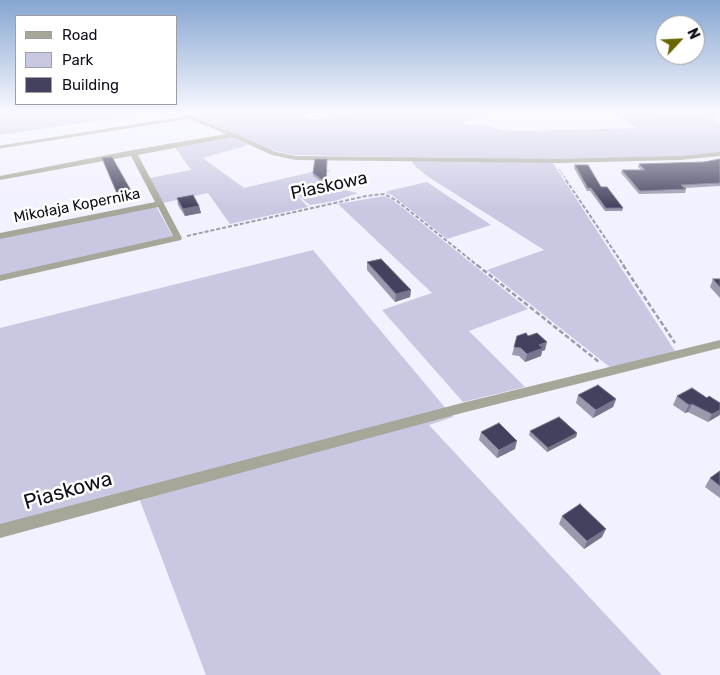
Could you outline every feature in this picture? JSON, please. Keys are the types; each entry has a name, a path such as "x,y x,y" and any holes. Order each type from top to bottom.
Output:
{"street":[{"path":"0,178 177,144"},
{"path":"253,144 266,151 290,157 554,162 679,158 720,154"},
{"path":"0,278 178,238 133,152"},
{"name":"Mikołaja Kopernika","path":"0,236 160,204"},
{"name":"Piaskowa","path":"0,532 462,408 720,344"}],"lane":[{"path":"0,147 16,144"}],"path":[{"path":"554,162 682,354"},
{"name":"Piaskowa","path":"178,238 366,196 384,194 396,200 612,372"}],"green space":[{"path":"258,144 720,144 720,152 672,157 572,160 293,155"},
{"path":"248,145 203,158 244,188 324,169 331,171 316,177 322,183 332,182 330,187 358,193 335,201 310,205 296,194 308,207 230,224 208,193 163,203 150,178 191,170 174,146"},
{"path":"411,160 553,163 675,351 611,368 487,270 544,250 427,176"},
{"path":"427,182 491,225 447,239 392,195 386,193"},
{"path":"384,196 393,200 528,309 469,331 525,387 463,402 382,310 432,293 338,204"},
{"path":"156,206 173,237 0,276 0,238"},
{"path":"313,250 453,417 429,425 662,675 206,675 136,490 0,526 0,328"}],"building":[{"path":"112,157 134,196 119,198 102,158"},
{"path":"315,159 327,159 326,183 313,173"},
{"path":"720,159 720,183 681,185 686,189 640,191 622,170 645,170 639,164 704,162"},
{"path":"575,165 588,165 601,187 607,187 623,208 606,208 591,188 588,188"},
{"path":"193,195 199,206 183,209 177,198"},
{"path":"381,259 411,290 396,294 367,262"},
{"path":"713,279 720,279 720,287"},
{"path":"526,333 528,336 537,333 547,342 539,345 543,348 527,354 521,348 514,347 517,336"},
{"path":"598,385 616,399 596,410 578,395"},
{"path":"692,388 707,398 709,396 720,403 720,410 712,414 692,404 689,405 677,396"},
{"path":"559,417 577,433 548,448 530,431"},
{"path":"499,423 517,441 499,450 481,432"},
{"path":"720,471 720,486 710,478"},
{"path":"580,504 606,529 587,541 562,516"}]}
